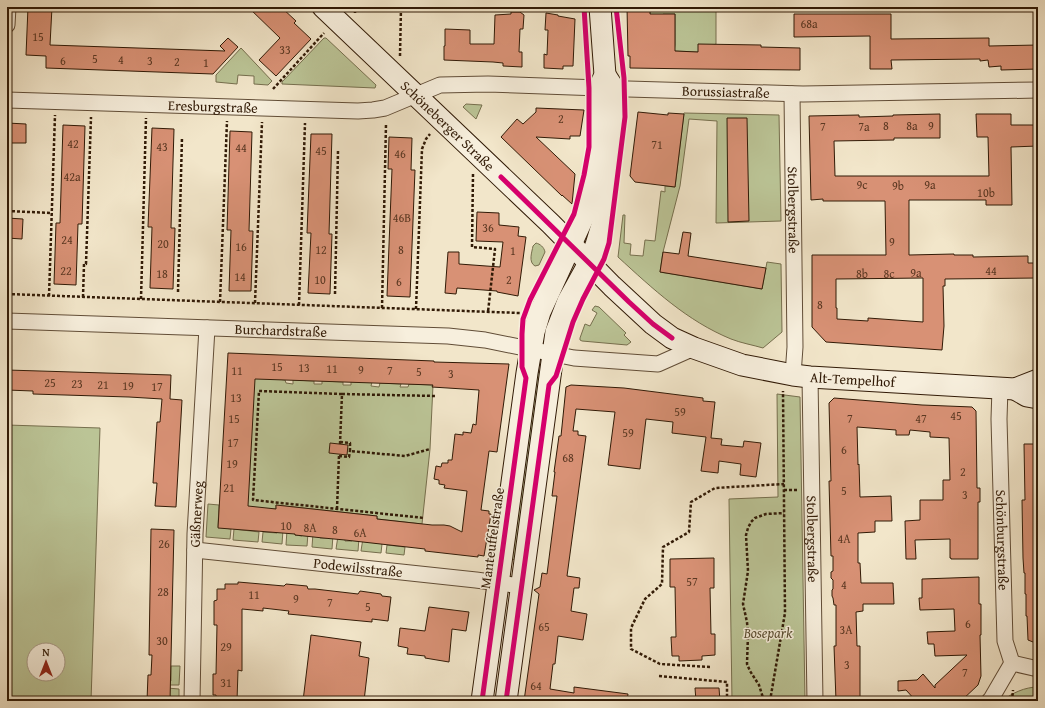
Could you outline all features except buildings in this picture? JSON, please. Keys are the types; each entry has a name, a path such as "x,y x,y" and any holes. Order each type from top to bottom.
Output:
{"main road":[{"name":"Schöneberger Straße","path":"323,7 589,263"},
{"name":"Manteuffelstraße","path":"482,701 534,332 540,312 584,216 591,192 597,158 606,84 600,7"},
{"name":"Manteuffelstraße","path":"506,701 556,332 564,311 589,263 603,222 614,134 615,106 606,84"},
{"name":"Alt-Tempelhof","path":"589,263 653,324 672,338 694,348 742,365 795,381 1008,388 1038,380"},
{"name":"Alt-Tempelhof","path":"1008,388 1027,396 1038,398"}],"street":[{"path":"7,26 8,7"},
{"name":"Borussiastraße","path":"415,95 440,85 488,84 606,84 792,94 1038,90"},
{"name":"Stolbergstraße","path":"792,94 795,381 816,701"},
{"name":"Eresburgstraße","path":"7,100 358,111 385,108 415,95"},
{"name":"Burchardstraße","path":"7,321 448,336 485,340 553,354"},
{"name":"Gäßnerweg","path":"192,701 195,550 207,328"},
{"path":"553,354 574,358 658,364 694,348"},
{"name":"Schönburgstraße","path":"1008,388 999,419 1005,641 1012,663"},
{"name":"Podewilsstraße","path":"195,550 521,586"},
{"path":"989,701 1012,663 1038,669"}],"path":[{"path":"355,7 355,13"},
{"path":"400,57 401,7"},
{"path":"273,89 324,33"},
{"path":"49,296 55,115"},
{"path":"83,297 84,264 86,264 91,117"},
{"path":"142,299 146,118"},
{"path":"220,302 227,121"},
{"path":"255,303 262,122"},
{"path":"299,305 305,123"},
{"path":"382,308 386,124"},
{"path":"416,309 422,150 426,139 430,134"},
{"path":"178,292 182,137"},
{"path":"335,294 338,151"},
{"path":"473,174 472,246 495,248 488,312"},
{"path":"7,211 52,213"},
{"path":"7,294 522,313 523,319"},
{"path":"770,701 785,613 784,484 795,381"},
{"path":"424,518 254,500 259,391 436,396"},
{"path":"337,509 339,455 349,457 350,451 350,443 340,443 342,394"},
{"path":"350,451 405,456 430,449"},
{"path":"710,667 660,664 631,649 631,628 645,599 662,584 663,547 689,532 691,502 715,488 784,484"},
{"path":"764,701 759,685 747,664 747,622 743,604 748,571 746,535 751,522 755,518 766,514 784,513"},
{"path":"659,676 727,682 727,701"}],"green space":[{"path":"650,7 716,7 716,44 698,52 674,51 675,14 663,14 650,43"},
{"path":"324,38 326,38 376,85 375,88 282,84 282,82"},
{"path":"241,48 272,81 268,85 254,84 254,76 238,75 237,84 216,82 216,75"},
{"path":"466,104 482,105 476,119 463,107"},
{"path":"684,113 779,115 781,221 716,223 717,121 689,119 680,186 663,252 660,272 762,289 767,262 781,264 782,332 763,348 731,339 715,332 685,314 618,257 623,215 625,215 624,243 631,244 630,255 643,256 645,240 655,241 661,191 665,192 665,186 675,187"},
{"path":"536,243 542,246 545,252 539,265 535,266 531,257 533,246"},
{"path":"595,306 599,307 626,333 624,335 631,342 627,345 580,340 585,324 590,326 597,313 592,310"},
{"path":"535,372 542,373 516,560 510,559"},
{"path":"248,375 285,380 286,383 293,384 293,380 314,381 314,384 322,384 322,381 343,382 343,385 351,385 351,382 372,382 371,386 379,387 380,383 401,384 400,387 408,387 409,384 433,385 430,449 422,524 377,519 377,516 276,505 276,509 241,509"},
{"name":"Bosepark","path":"777,394 800,397 805,701 732,701 729,499 778,497"},
{"path":"7,425 100,428 91,701 7,701"},
{"path":"208,504 219,505 218,527 231,529 230,539 206,537"},
{"path":"234,529 259,532 258,542 233,540"},
{"path":"278,529 283,530 282,544 262,542 263,532 277,533"},
{"path":"287,530 295,531 295,535 302,536 303,532 308,533 307,546 286,545"},
{"path":"313,533 320,534 320,538 327,538 328,535 333,535 332,549 312,547"},
{"path":"338,536 345,537 345,541 352,541 353,537 359,538 358,551 336,549"},
{"path":"363,538 382,544 381,553 361,551"},
{"path":"387,545 405,547 404,555 386,553"},
{"path":"171,666 180,666 179,685 167,685 171,681"},
{"path":"1038,687 1038,701 1002,701 1019,691"},
{"path":"167,688 179,689 179,701 170,701 170,695 167,695"}],"cycle path":[{"path":"482,701 526,378 522,367 523,319 530,300 574,214 584,175 589,147 589,88 584,7"},
{"path":"506,701 549,385 556,376 573,322 604,259 609,243 625,117 624,78 616,7"},
{"path":"501,177 629,302 653,324 672,338"}]}
